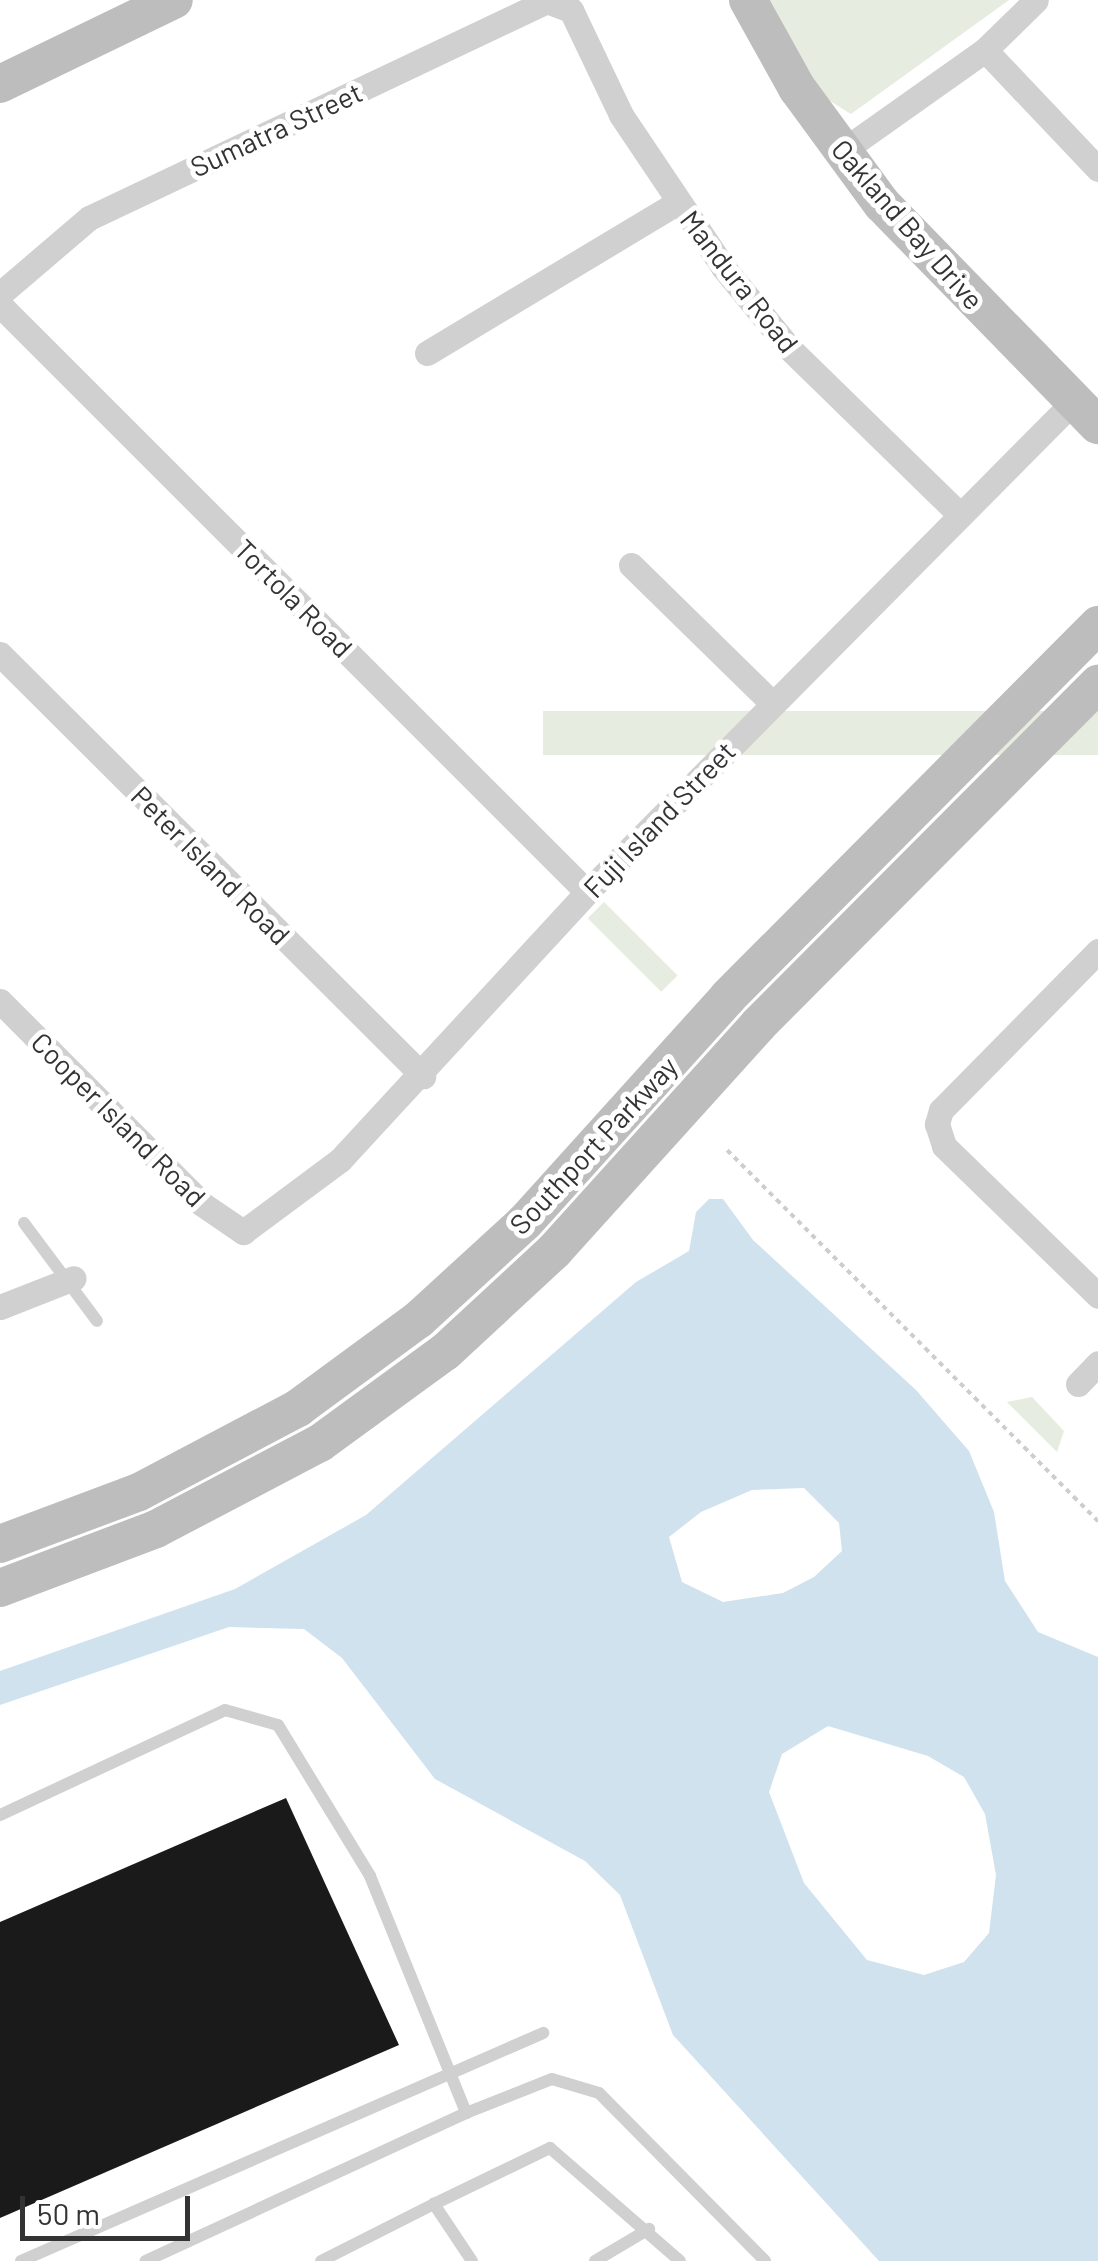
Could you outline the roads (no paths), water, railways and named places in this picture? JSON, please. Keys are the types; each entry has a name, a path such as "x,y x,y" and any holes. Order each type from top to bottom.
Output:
{"main road":[{"path":"0,84 174,0"},
{"name":"Oakland Bay Drive","path":"748,0 840,152 1086,413"},
{"name":"Southport Parkway","path":"0,1544 138,1492 298,1408 418,1320 525,1222 728,996 1098,625"},
{"name":"Southport Parkway","path":"0,1588 156,1529 320,1443 445,1352 554,1251 758,1025 1098,684"}],"street":[{"path":"840,152 985,50 1036,0"},
{"name":"Sumatra Street","path":"0,294 89,218 547,1 571,10"},
{"name":"Mandura Road","path":"571,10 596,72 678,202 790,348 960,515"},
{"path":"985,50 1098,169"},
{"path":"427,353 678,202"},
{"name":"Tortola Road","path":"0,305 587,892"},
{"name":"Fuji Island Street","path":"243,1232 340,1160 423,1076 587,892 772,703 960,515 1086,413"},
{"path":"631,565 772,703"},
{"name":"Peter Island Road","path":"0,654 423,1076"},
{"path":"1098,951 941,1110 937,1124 944,1146 1098,1296"},
{"name":"Cooper Island Road","path":"0,1001 202,1204 243,1232"},
{"path":"0,1306 74,1278"},
{"path":"1078,1384 1098,1363"}],"lane":[{"path":"24,1223 74,1278 97,1321"},
{"path":"0,1815 225,1710 278,1724 320,1808 370,1876 466,2113"},
{"path":"21,2261 543,2033"},
{"path":"146,2261 466,2113 552,2079 598,2093 766,2261"},
{"path":"321,2261 550,2148 649,2229 680,2261"},
{"path":"434,2204 472,2261"},
{"path":"594,2261 649,2229"}],"water":[{"path":"709,1199 723,1199 753,1240 916,1390 969,1451 994,1512 1005,1581 1038,1632 1098,1657 1098,2261 879,2261 673,2035 620,1895 585,1861 435,1779 342,1658 304,1629 229,1627 0,1705 0,1671 235,1589 366,1515 636,1282 689,1251 696,1212","holes":["804,1488 839,1523 842,1551 814,1577 783,1593 723,1602 682,1582 669,1537 701,1512 752,1490","828,1726 928,1756 964,1777 985,1814 996,1875 989,1933 964,1962 924,1975 867,1960 804,1883 769,1792 782,1754"]}]}
